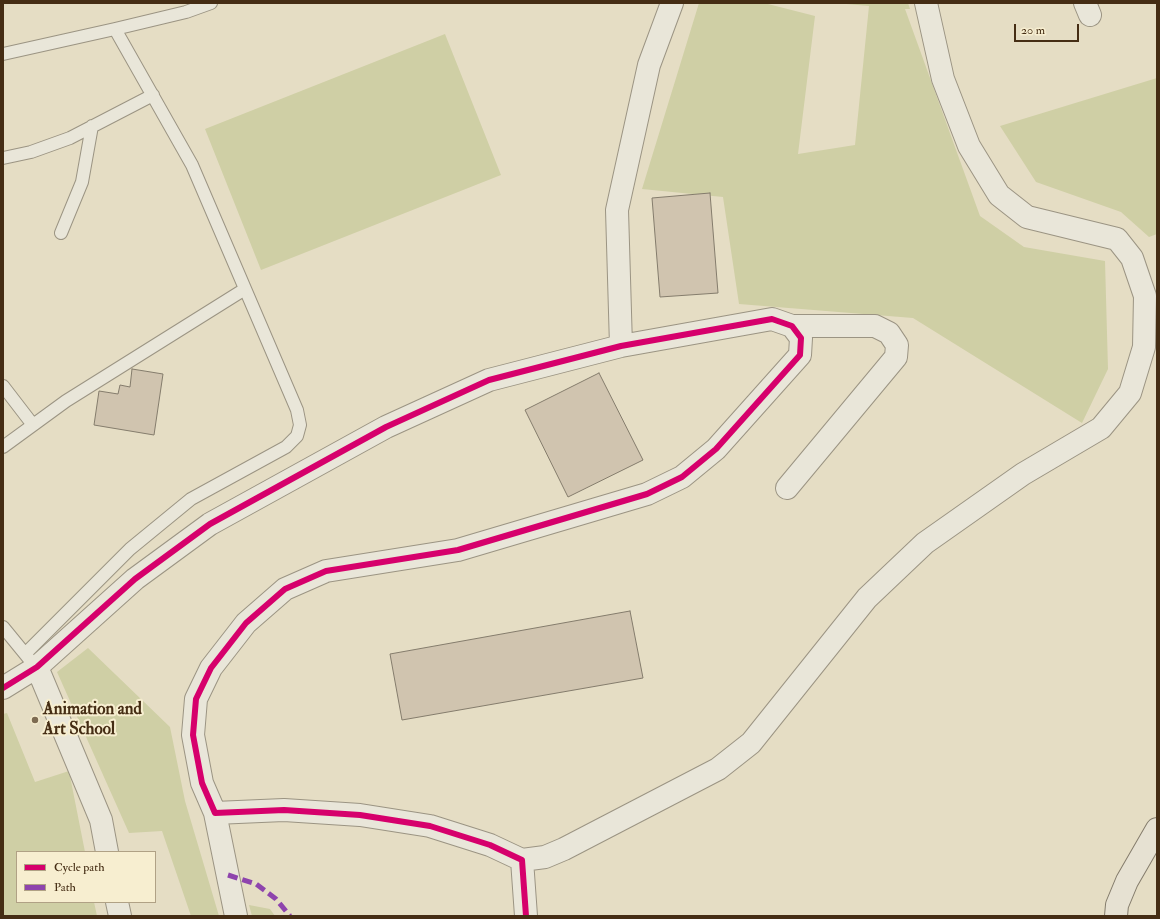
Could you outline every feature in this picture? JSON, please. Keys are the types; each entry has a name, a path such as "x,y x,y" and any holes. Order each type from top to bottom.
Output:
{"main road":[{"path":"1116,916 1117,905 1127,881 1157,829"}],"street":[{"path":"621,346 617,210 649,65 672,3"},
{"path":"215,812 284,810 360,815 430,826 490,845 522,860 545,857 564,849 718,770 751,743 867,598 925,543 1023,474 1101,428 1130,393 1144,347 1145,296 1132,258 1117,239 1027,217 999,195 969,146 943,79 926,3"},
{"path":"3,688 31,660 135,579 210,524 386,427 490,380 621,346 772,319 792,326 875,326 889,333 897,345 896,358 787,488"},
{"path":"236,916 215,812 202,783 193,735 196,699 211,668 246,623 285,589 326,571 458,550 647,494 682,477 716,449 800,355 800,338 792,326"},
{"path":"31,660 101,820 107,851"},
{"path":"522,860 526,916"},
{"path":"117,903 120,916"}],"lane":[{"path":"3,54 186,12 211,3"},
{"path":"3,627 31,660 130,549 191,499 286,447 297,436 300,425 297,410 244,290 192,165 115,29"},
{"path":"3,158 31,152 70,138 153,95"},
{"path":"61,233 82,182 92,126"},
{"path":"3,447 66,401 244,290"},
{"path":"3,386 33,425"}],"green space":[{"path":"699,3 764,3 815,16 798,154 855,145 869,6 835,3 908,3 910,9 905,9 980,216 1024,247 1105,261 1108,369 1082,423 913,318 739,304 723,197 642,189"},
{"path":"445,34 501,175 261,270 205,129"},
{"path":"1157,78 1157,234 1149,237 1121,212 1036,182 1000,126"},
{"path":"88,648 170,727 185,801 219,916 191,916 162,831 129,833 57,672"},
{"path":"7,713 35,782 69,771 85,851 16,851 16,903 94,903 97,916 3,916 3,714"},
{"path":"249,905 270,909 275,916 252,916"}],"building":[{"path":"710,193 718,293 660,297 652,198"},
{"path":"132,369 163,374 154,435 94,425 99,391 118,394 120,385 130,387"},
{"path":"599,373 643,460 568,497 525,410"},
{"path":"630,611 643,678 402,720 390,654"}],"marked path":[{"path":"228,875 256,884 276,899 290,916"}],"cycle path":[{"path":"3,688 37,667 135,579 210,524 386,427 489,380 621,346 772,319 792,326 801,338 800,355 716,449 682,477 647,494 458,550 326,571 285,589 246,623 211,668 196,699 193,735 202,783 215,813 284,810 360,815 430,826 490,845 522,860 526,916"}],"place":[{"name":"Animation and Art School","path":"35,720"}]}
